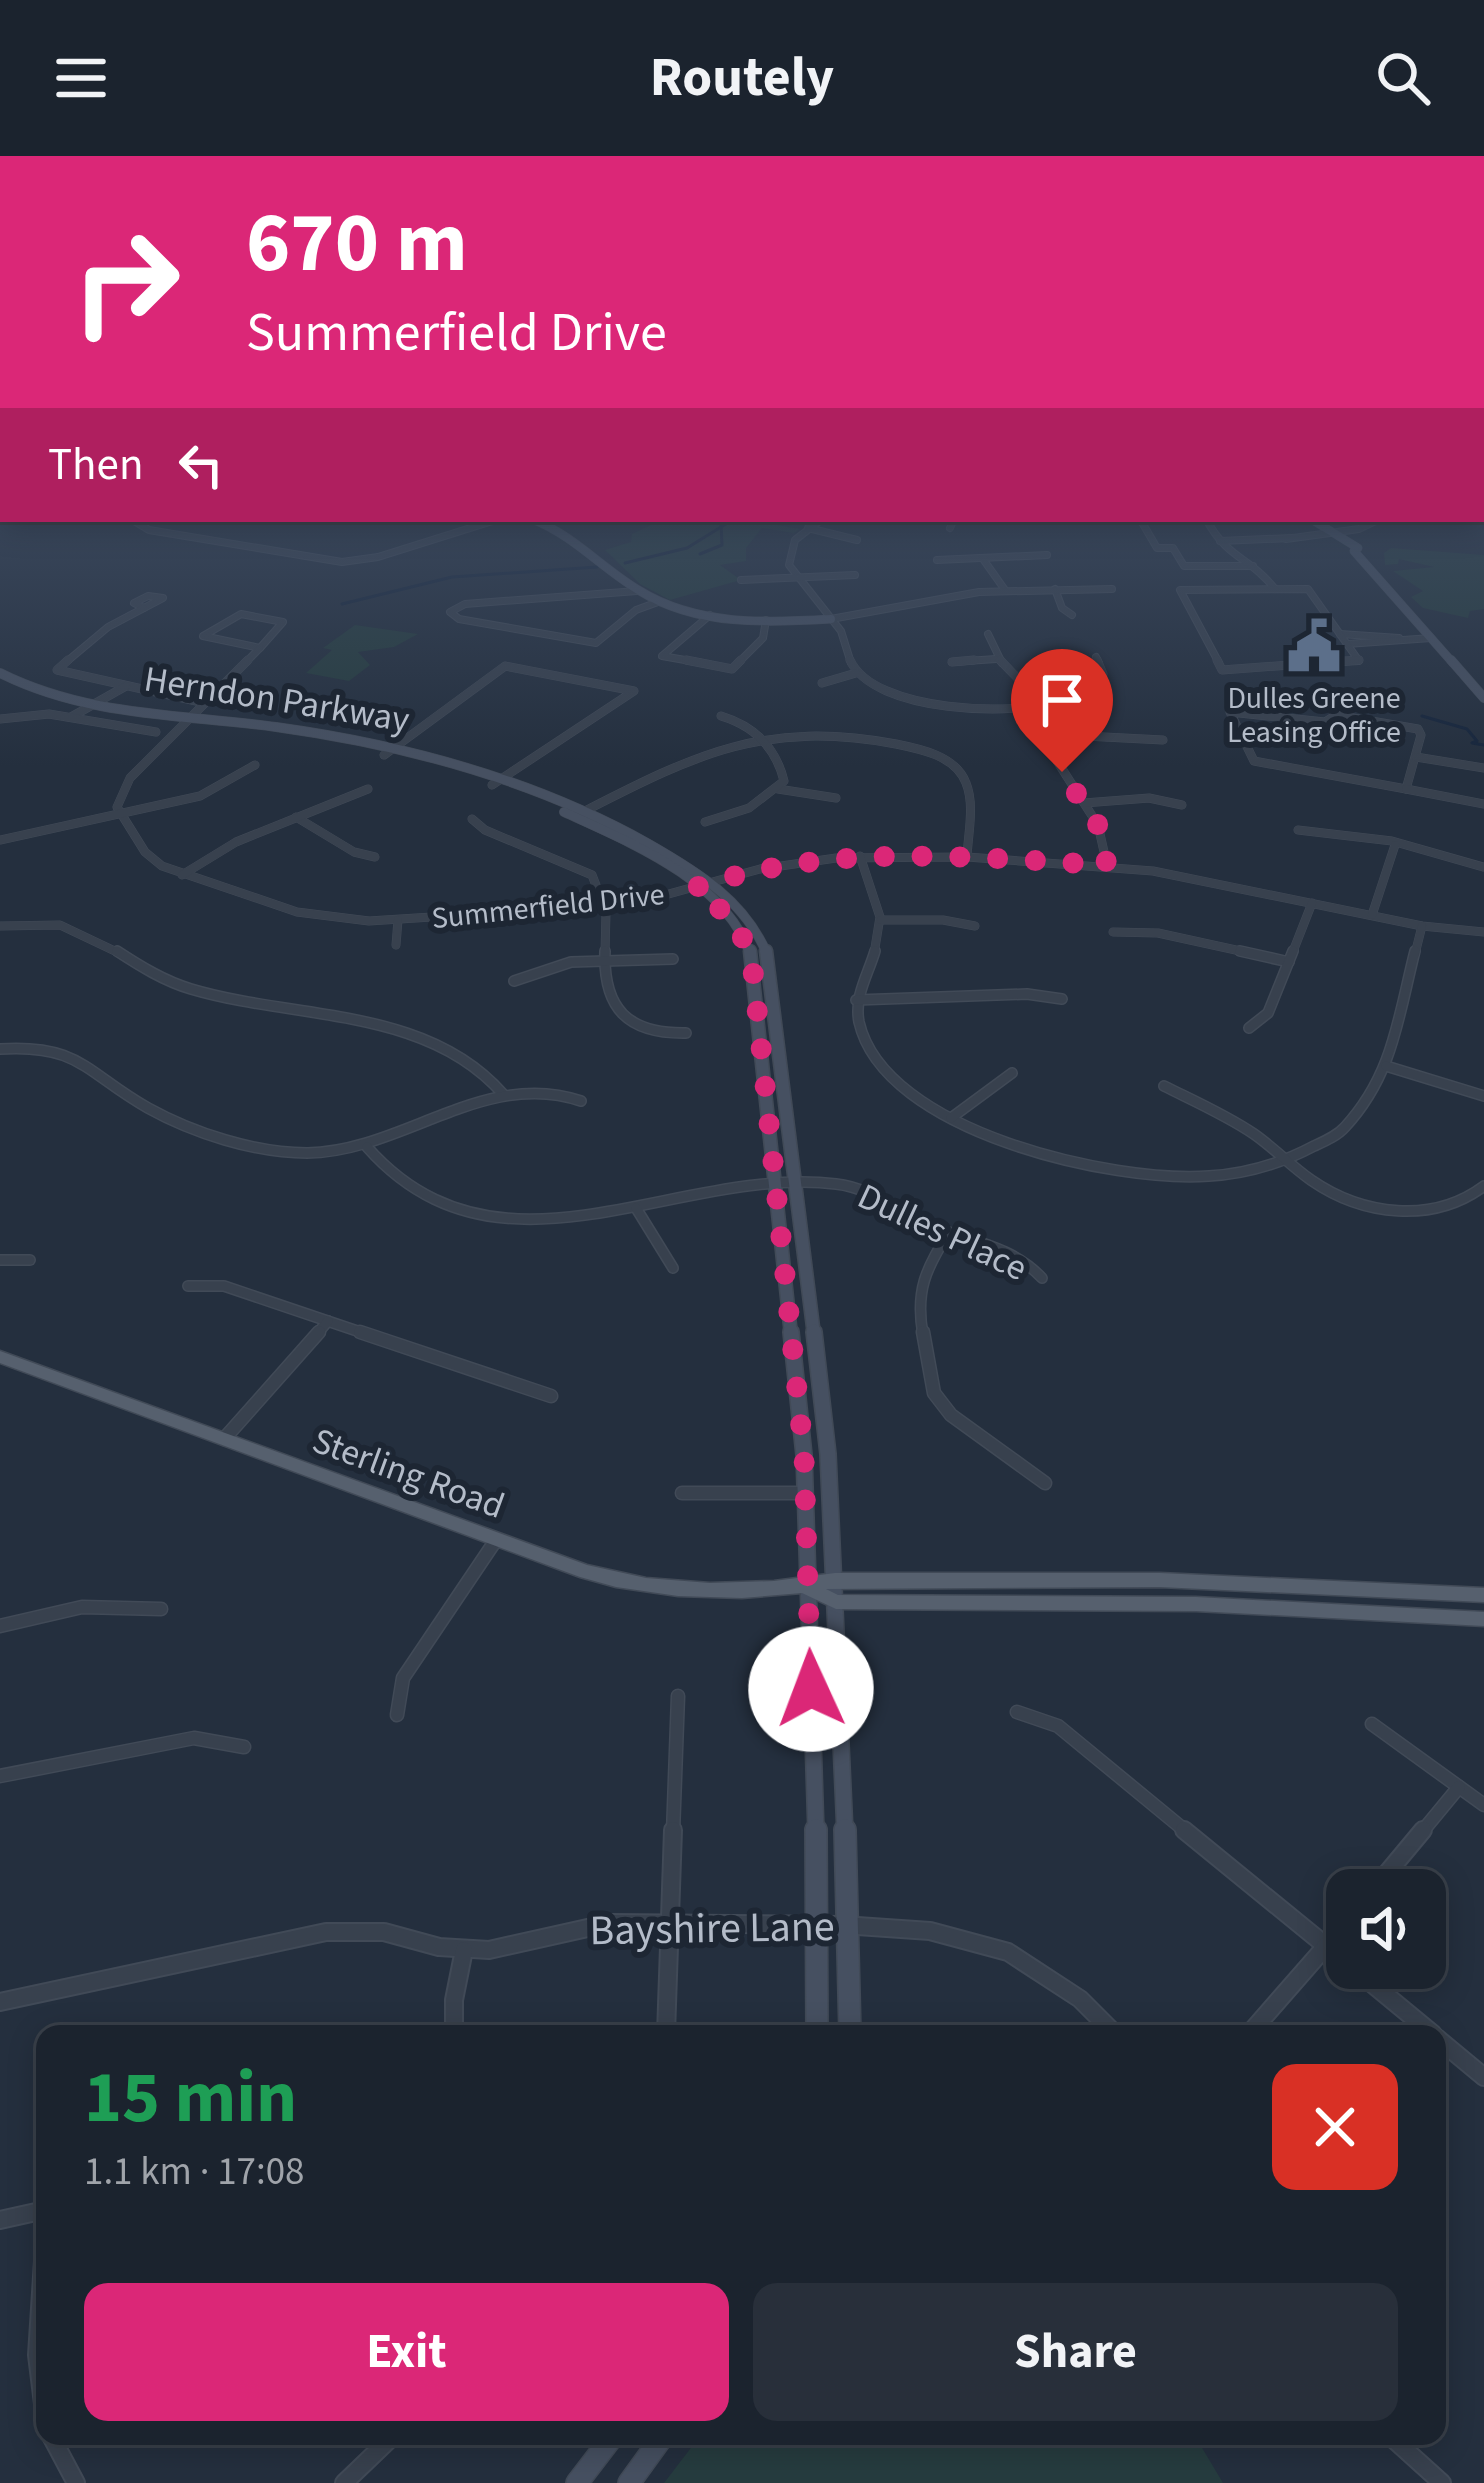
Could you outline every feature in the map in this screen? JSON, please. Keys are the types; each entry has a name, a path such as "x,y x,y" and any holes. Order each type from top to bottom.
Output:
{"main road":[{"path":"590,549 638,591 658,602 710,615 831,619"},
{"path":"1350,549 1484,698"},
{"path":"1354,551 1357,549"},
{"name":"Herndon Parkway","path":"0,673 88,708"},
{"name":"Herndon Parkway","path":"0,684 88,708 388,752 496,782 585,811 710,883 753,920 767,946 828,1454 850,1924 850,2025"},
{"name":"Herndon Parkway","path":"496,782 605,832 694,888 729,915 750,950 806,1493 819,1924 817,2025"},
{"name":"Sterling Road","path":"0,1357 496,1540 599,1576 646,1586 807,1587 835,1580 1160,1580 1484,1595"},
{"name":"Sterling Road","path":"807,1587 836,1601 1196,1604 1484,1619"},
{"path":"578,2483 606,2445"},
{"path":"629,2483 656,2445"}],"street":[{"path":"261,549 342,562 405,549"},
{"path":"791,549 796,578 842,632 847,659 856,673 882,690 937,706 986,710 1041,703 1093,687 1103,674 1096,657"},
{"path":"1173,549 1184,566 1253,566"},
{"path":"1225,549 1253,566 1275,589"},
{"path":"937,560 1047,555"},
{"path":"983,559 1005,590"},
{"path":"741,580 855,575"},
{"path":"831,619 1005,590 1112,589"},
{"path":"1308,589 1340,634 1359,661 1317,662 1295,669 1222,670 1180,590 1308,589"},
{"path":"1054,590 1062,608 1072,615"},
{"path":"638,591 465,604 450,612 459,619 596,643 636,610 658,602"},
{"path":"145,608 109,627 57,670 205,703"},
{"path":"119,812 118,799 125,783 260,648 283,622 241,614 203,636 260,648"},
{"path":"710,615 662,656 732,669 764,638 766,620"},
{"path":"988,634 996,659 1060,720 1065,735 1062,750"},
{"path":"1340,634 1431,638"},
{"path":"1346,644 1392,643 1399,638"},
{"path":"952,662 996,659"},
{"path":"388,752 505,666 634,691 496,782"},
{"path":"822,683 856,673"},
{"path":"71,717 126,686"},
{"path":"1406,790 1420,732 1413,727 1336,716 1325,722 1230,712 1256,766 1484,804"},
{"path":"0,718 49,713 156,732"},
{"path":"721,716 742,722 761,738 784,774 778,789"},
{"path":"1065,735 1162,740"},
{"path":"585,811 690,756 761,738 865,739 920,750 946,761 968,785 967,857"},
{"path":"1416,758 1484,768"},
{"path":"1058,761 1103,838 1107,865"},
{"path":"0,840 212,792 255,765"},
{"path":"182,874 236,842 368,789"},
{"path":"705,822 730,816 778,789 836,798"},
{"path":"1084,803 1149,798 1182,805"},
{"name":"Summerfield Drive","path":"119,812 152,860 316,917 398,920 605,906 648,902 782,865 860,856 967,857 1107,865 1422,926 1484,932"},
{"path":"296,817 354,852 375,857"},
{"path":"472,819 485,830 584,869 598,882 605,906 605,993 621,1014 654,1031 686,1033"},
{"path":"1298,830 1395,844 1483,867"},
{"path":"1372,915 1395,844"},
{"path":"860,856 881,920 856,1000 858,1021 880,1062 902,1085 950,1118 1061,1161 1127,1175 1205,1177 1287,1159 1349,1125 1372,1100 1386,1066 1422,926"},
{"path":"1249,1028 1268,1012 1312,903"},
{"path":"397,945 398,920"},
{"path":"881,920 954,921 975,926"},
{"path":"0,926 40,922 76,927 147,971 184,987 244,1003 371,1024 477,1063 503,1094"},
{"path":"1113,932 1158,933 1289,962"},
{"path":"514,981 554,966 673,958"},
{"path":"856,1000 1027,994 1062,999"},
{"path":"0,1049 36,1047 73,1054 153,1111 266,1148 325,1154 367,1147 503,1094 551,1090 581,1101"},
{"path":"1386,1066 1484,1096"},
{"path":"950,1118 1012,1073"},
{"path":"1164,1086 1225,1116 1335,1193 1402,1210 1446,1210 1484,1186"},
{"name":"Dulles Place","path":"367,1147 403,1185 481,1213 553,1220 636,1208 704,1191 776,1184 857,1187 949,1232 1014,1256 1042,1278"},
{"path":"636,1208 673,1268"},
{"path":"949,1232 926,1268 916,1300 934,1393 951,1415 1045,1483"},
{"path":"0,1260 30,1260"},
{"path":"188,1286 224,1286 551,1396"},
{"path":"224,1439 328,1321"},
{"path":"682,1492 806,1493"},
{"path":"397,1715 404,1678 496,1540"},
{"path":"0,1626 82,1607 161,1610"},
{"path":"666,2025 678,1696"},
{"path":"1017,1712 1058,1726 1326,1945"},
{"path":"1372,1724 1484,1805"},
{"path":"0,1776 194,1738 244,1747"},
{"path":"1391,1869 1459,1787"},
{"name":"Bayshire Lane","path":"0,2002 326,1932 384,1932 464,1950 514,1946 586,1925 850,1924 915,1926 983,1942 1049,1975 1105,2025"},
{"path":"1257,2025 1326,1947"},
{"path":"455,2025 464,1950"},
{"path":"1379,1989 1422,2025"},
{"path":"1446,2045 1484,2077"},
{"path":"0,2220 36,2212"},
{"path":"56,2445 76,2483"},
{"path":"344,2483 384,2445"},
{"path":"1400,2445 1442,2483"}],"green space":[{"path":"746,549 746,561 720,565 741,580 670,600 640,584 605,550"},
{"path":"1399,549 1484,555 1484,609 1470,611 1468,618 1423,608 1411,597 1423,591 1393,571 1434,567 1399,559 1398,564 1385,565 1384,553"},
{"path":"355,625 418,634 394,647 358,652 370,665 349,681 306,673 332,650 323,648"},
{"path":"693,2445 1200,2445 1223,2483 664,2483"}],"waterway":[{"path":"625,563 685,549"},
{"path":"700,554 713,549"},
{"path":"342,604 452,577 597,567"},
{"path":"1422,716 1467,729 1477,741 1472,743 1484,745"}],"place":[{"name":"Dulles Greene Leasing Office","path":"1314,646"}],"route":[{"path":"811,1689 804,1456 752,961 736,922 694,888 782,865 872,855 1107,865 1098,825 1062,772"}]}
